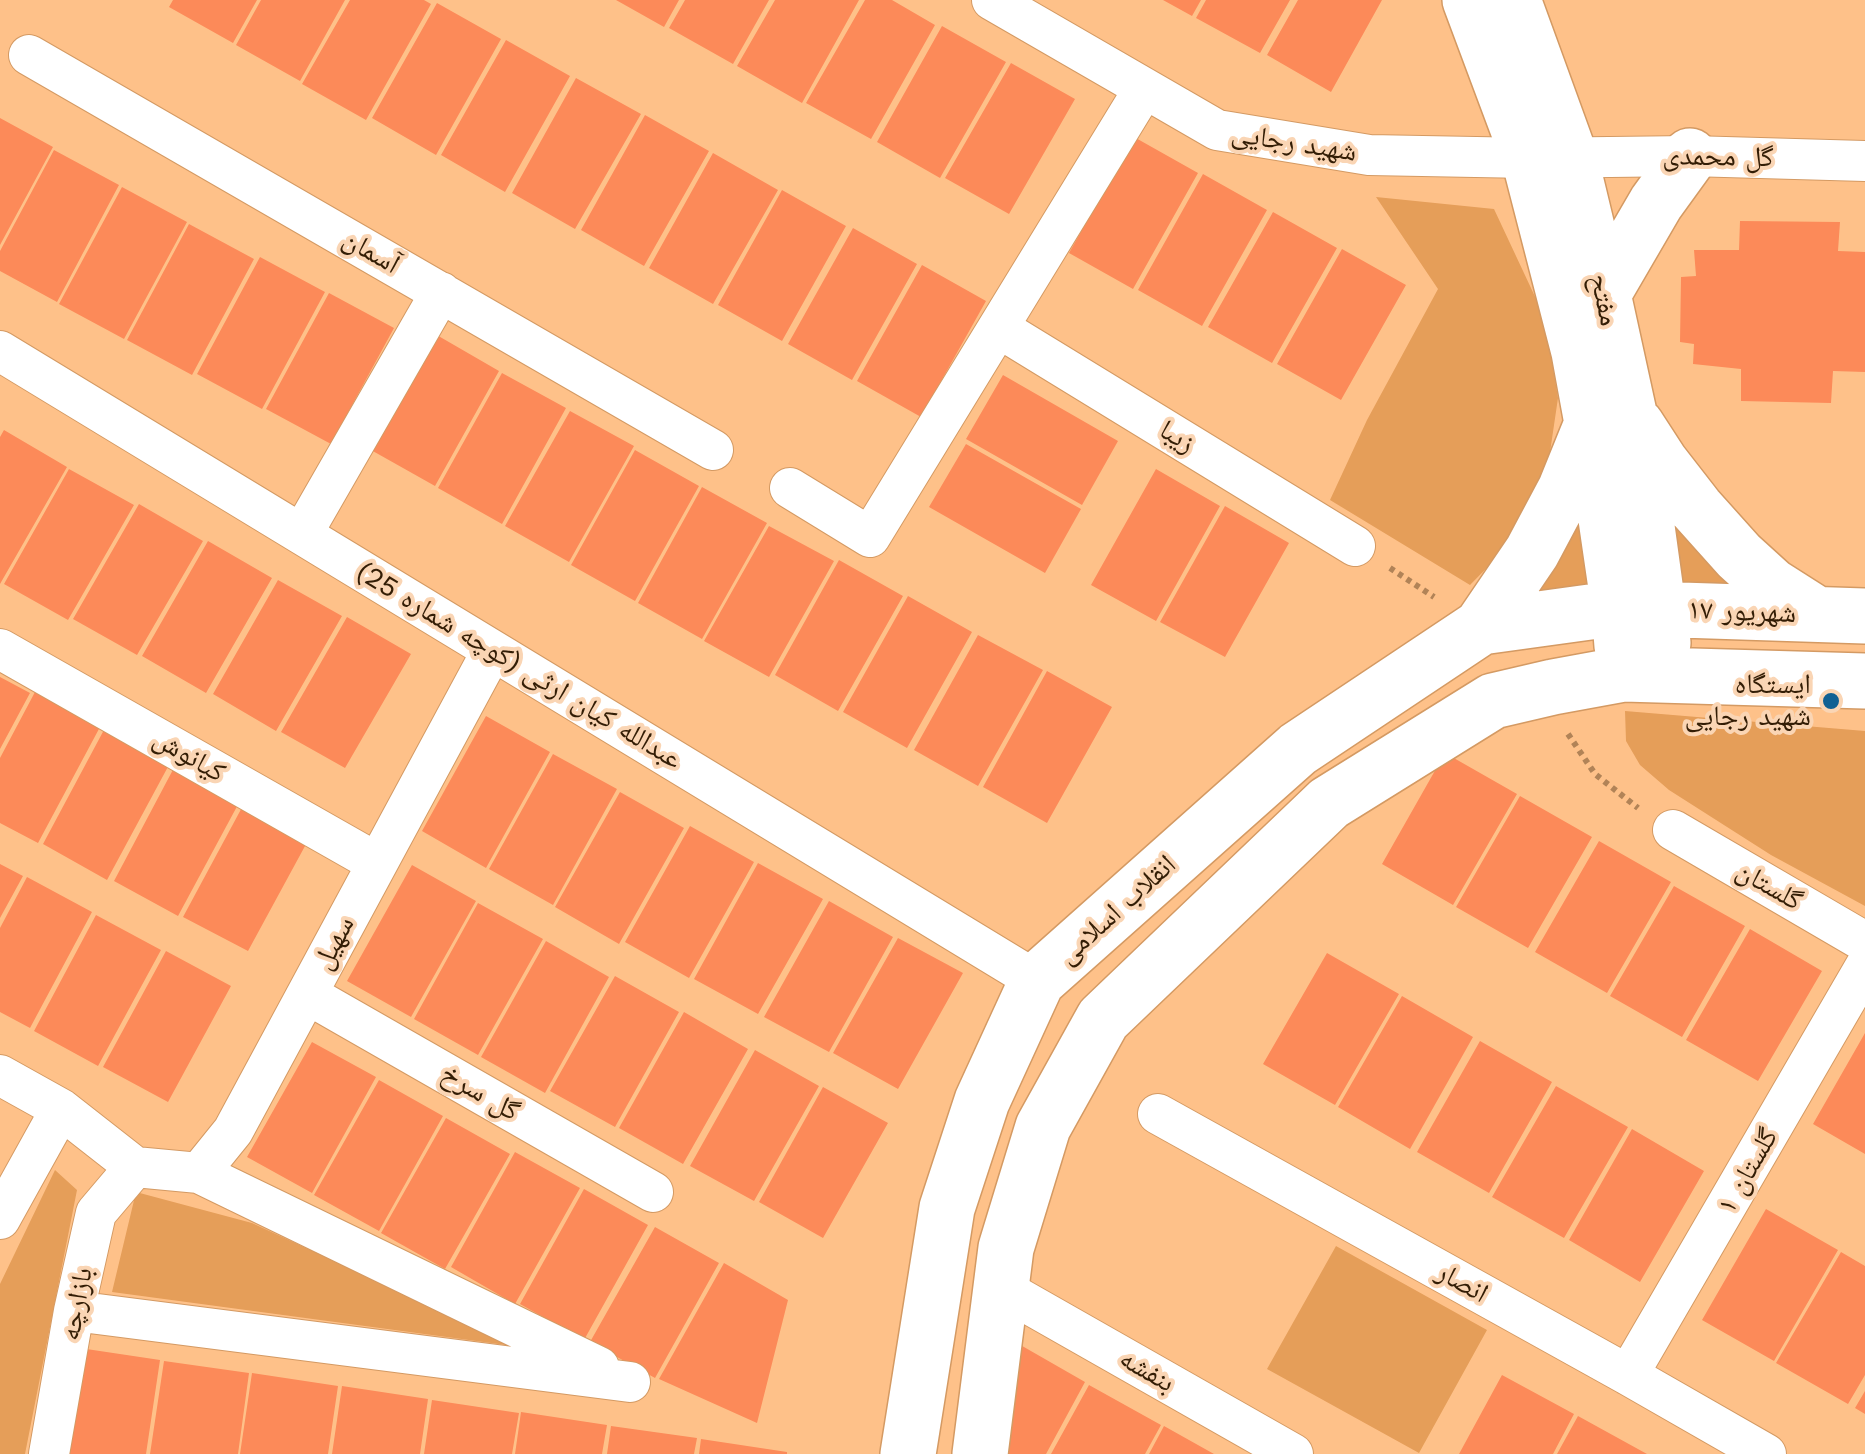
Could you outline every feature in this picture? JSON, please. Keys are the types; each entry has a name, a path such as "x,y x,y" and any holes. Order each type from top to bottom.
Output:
{"main road":[{"name":"مفتح","path":"1470,0 1550,157 1603,294 1611,418 1640,608 1645,674"},
{"name":"مفتح","path":"1514,0 1550,157 1580,352 1611,418"},
{"path":"1603,294 1656,203 1690,156"},
{"path":"1481,627 1532,552 1565,490 1611,418 1660,463 1738,556 1772,586 1840,615"},
{"name":"۱۷ شهریور","path":"1640,608 1840,615"},
{"name":"انقلاب اسلامی","path":"908,1454 947,1208 982,1101 1037,982 1298,749 1481,627 1640,608"},
{"path":"980,1454 1006,1248 1043,1127 1103,1018 1329,803 1493,701 1553,687 1645,674 1865,681"}],"street":[{"name":"شهید رجایی","path":"992,0 1217,130 1369,155 1550,157"},
{"name":"آسمان","path":"29,55 713,450"},
{"path":"790,488 870,537 1144,89"},
{"name":"گل محمدی","path":"1550,157 1865,161"},
{"path":"302,534 440,292"},
{"name":"زیبا","path":"998,328 1355,546"},
{"name":"عبدالله کیان ارثی (کوچه شماره 25)","path":"0,351 1037,982"},
{"name":"کیانوش","path":"0,649 377,863"},
{"name":"سهیل","path":"199,1173 232,1131 492,651"},
{"name":"گلستان","path":"1673,830 1865,942"},
{"name":"گلستان ۱","path":"1628,1375 1865,967"},
{"name":"گل سرخ","path":"306,994 653,1192"},
{"path":"0,1074 61,1109 135,1167 199,1173 630,1382 74,1312"},
{"path":"0,1220 61,1109"},
{"name":"انصار","path":"1158,1114 1766,1454"},
{"name":"بازارچه","path":"49,1454 96,1214 135,1167"},
{"name":"بنفشه","path":"1001,1288 1292,1454"}],"path":[{"path":"1355,546 1481,627"},
{"path":"1553,687 1572,743 1595,774 1630,803 1673,830"}],"shaded area":[{"path":"1376,197 1494,209 1545,318 1558,398 1549,459 1521,533 1470,585 1330,500 1367,420 1438,289"},
{"path":"1658,474 1761,599 1671,592"},
{"path":"1583,478 1598,589 1519,600"},
{"path":"1625,711 1865,731 1865,906 1771,855 1669,790 1640,765 1626,741"},
{"path":"55,1170 77,1190 25,1454 0,1454 0,1284"},
{"path":"136,1192 252,1223 521,1347 112,1292"},
{"path":"1336,1246 1487,1330 1419,1453 1267,1369"}],"building":[{"path":"173,0 257,0 233,43 169,7"},
{"path":"261,0 345,0 300,81 236,45"},
{"path":"350,0 424,0 431,4 366,120 302,84"},
{"path":"616,0 679,0 664,27"},
{"path":"685,0 769,0 733,64 669,28"},
{"path":"775,0 859,0 802,103 737,66"},
{"path":"865,0 892,0 935,25 871,139 806,103"},
{"path":"1163,0 1201,0 1192,16"},
{"path":"1206,0 1290,0 1260,53 1196,18"},
{"path":"1298,0 1382,0 1331,92 1267,55"},
{"path":"437,3 501,39 436,155 372,118"},
{"path":"942,26 1006,62 940,178 877,142"},
{"path":"506,40 570,76 505,192 441,155"},
{"path":"1011,63 1075,99 1009,214 945,178"},
{"path":"576,78 641,114 575,229 512,193"},
{"path":"645,115 709,151 644,266 581,230"},
{"path":"0,118 53,147 0,245"},
{"path":"1134,137 1198,173 1133,289 1069,253"},
{"path":"54,150 119,185 57,302 0,271 0,251"},
{"path":"713,153 778,190 713,304 649,268"},
{"path":"1203,174 1267,210 1202,326 1138,290"},
{"path":"122,187 187,222 124,339 59,304"},
{"path":"782,190 846,226 782,341 718,305"},
{"path":"1273,212 1337,248 1272,363 1208,327"},
{"path":"1740,221 1840,222 1838,251 1865,252 1865,372 1833,371 1831,403 1741,401 1741,369 1693,364 1694,344 1680,342 1681,277 1696,276 1694,250 1739,250"},
{"path":"189,224 254,259 192,375 127,340"},
{"path":"853,228 917,264 852,380 788,344"},
{"path":"1342,249 1406,285 1341,400 1277,364"},
{"path":"260,257 325,292 262,409 197,374"},
{"path":"922,265 986,301 921,417 857,381"},
{"path":"329,293 394,328 331,444 266,409"},
{"path":"435,334 499,371 435,486 371,450"},
{"path":"502,373 566,408 502,524 438,488"},
{"path":"1003,375 1118,441 1082,505 966,439"},
{"path":"570,411 634,446 569,562 505,526"},
{"path":"4,430 67,467 0,584 0,437"},
{"path":"966,444 1081,509 1045,573 929,507"},
{"path":"635,450 699,486 635,601 571,565"},
{"path":"69,469 134,505 68,620 4,584"},
{"path":"1156,469 1220,506 1156,621 1091,585"},
{"path":"702,487 767,523 702,639 638,603"},
{"path":"139,504 203,541 137,655 73,619"},
{"path":"1225,506 1289,543 1225,657 1160,622"},
{"path":"769,526 834,561 769,677 704,641"},
{"path":"208,541 272,578 206,693 142,656"},
{"path":"839,560 903,596 838,711 775,675"},
{"path":"278,580 342,616 276,731 213,694"},
{"path":"908,596 972,632 907,748 843,712"},
{"path":"347,617 411,654 345,768 281,732"},
{"path":"978,635 1043,670 978,786 914,750"},
{"path":"1047,671 1112,707 1047,823 983,787"},
{"path":"0,677 30,693 0,749"},
{"path":"35,692 100,727 38,843 0,823 0,758"},
{"path":"486,716 550,752 486,868 422,831"},
{"path":"105,728 170,763 107,880 43,844"},
{"path":"1445,753 1517,794 1453,905 1382,864"},
{"path":"553,754 617,789 553,905 489,869"},
{"path":"176,764 241,799 178,916 114,881"},
{"path":"620,792 684,828 619,944 555,907"},
{"path":"1520,796 1592,837 1528,948 1456,907"},
{"path":"246,800 311,835 248,951 183,917"},
{"path":"690,826 754,862 689,978 625,942"},
{"path":"1599,841 1671,882 1607,993 1535,952"},
{"path":"758,863 823,899 758,1014 694,979"},
{"path":"0,864 23,876 0,918"},
{"path":"412,865 476,901 411,1017 347,981"},
{"path":"27,877 92,912 30,1028 0,1012 0,928"},
{"path":"1674,886 1745,926 1682,1037 1610,996"},
{"path":"829,901 893,937 829,1052 764,1017"},
{"path":"478,903 543,939 478,1055 414,1019"},
{"path":"96,915 161,950 98,1066 34,1031"},
{"path":"1750,929 1822,971 1758,1081 1686,1040"},
{"path":"898,938 963,973 898,1089 833,1053"},
{"path":"546,941 609,977 545,1093 481,1057"},
{"path":"166,951 231,986 168,1102 103,1067"},
{"path":"1327,953 1399,994 1335,1105 1263,1064"},
{"path":"615,976 679,1012 615,1127 550,1091"},
{"path":"1402,996 1473,1037 1410,1149 1338,1107"},
{"path":"684,1012 748,1049 683,1164 619,1128"},
{"path":"1865,1033 1865,1154 1813,1124"},
{"path":"1480,1041 1552,1082 1489,1193 1417,1152"},
{"path":"312,1042 376,1077 312,1193 247,1157"},
{"path":"755,1050 819,1086 754,1201 690,1166"},
{"path":"379,1080 443,1116 379,1231 314,1195"},
{"path":"1556,1086 1628,1127 1564,1238 1492,1197"},
{"path":"823,1087 888,1123 823,1238 759,1202"},
{"path":"446,1118 510,1154 445,1269 381,1233"},
{"path":"1632,1129 1704,1171 1640,1282 1569,1240"},
{"path":"515,1152 580,1188 515,1304 451,1267"},
{"path":"584,1189 648,1225 584,1340 520,1304"},
{"path":"1766,1209 1838,1250 1774,1361 1702,1320"},
{"path":"655,1227 719,1263 655,1378 590,1342"},
{"path":"1841,1252 1865,1266 1865,1375 1848,1404 1776,1363"},
{"path":"724,1263 788,1300 757,1423 659,1379"},
{"path":"1010,1339 1085,1382 1046,1454 989,1454"},
{"path":"73,1347 160,1360 146,1454 58,1454"},
{"path":"164,1361 249,1373 238,1454 150,1454"},
{"path":"252,1373 338,1386 328,1454 240,1454"},
{"path":"1502,1375 1574,1414 1553,1454 1459,1454"},
{"path":"1089,1385 1161,1425 1145,1454 1051,1454"},
{"path":"342,1386 428,1399 420,1454 332,1454"},
{"path":"1865,1391 1865,1414 1855,1408"},
{"path":"432,1400 519,1413 512,1454 424,1454"},
{"path":"521,1412 607,1425 602,1454 515,1454"},
{"path":"1578,1416 1647,1454 1557,1454"},
{"path":"611,1426 697,1438 694,1454 607,1454"},
{"path":"1164,1426 1214,1454 1149,1454"},
{"path":"701,1439 787,1452 787,1454 699,1454"}],"place":[{"name":"ایستگاه شهید رجایی","path":"1831,701"}]}
